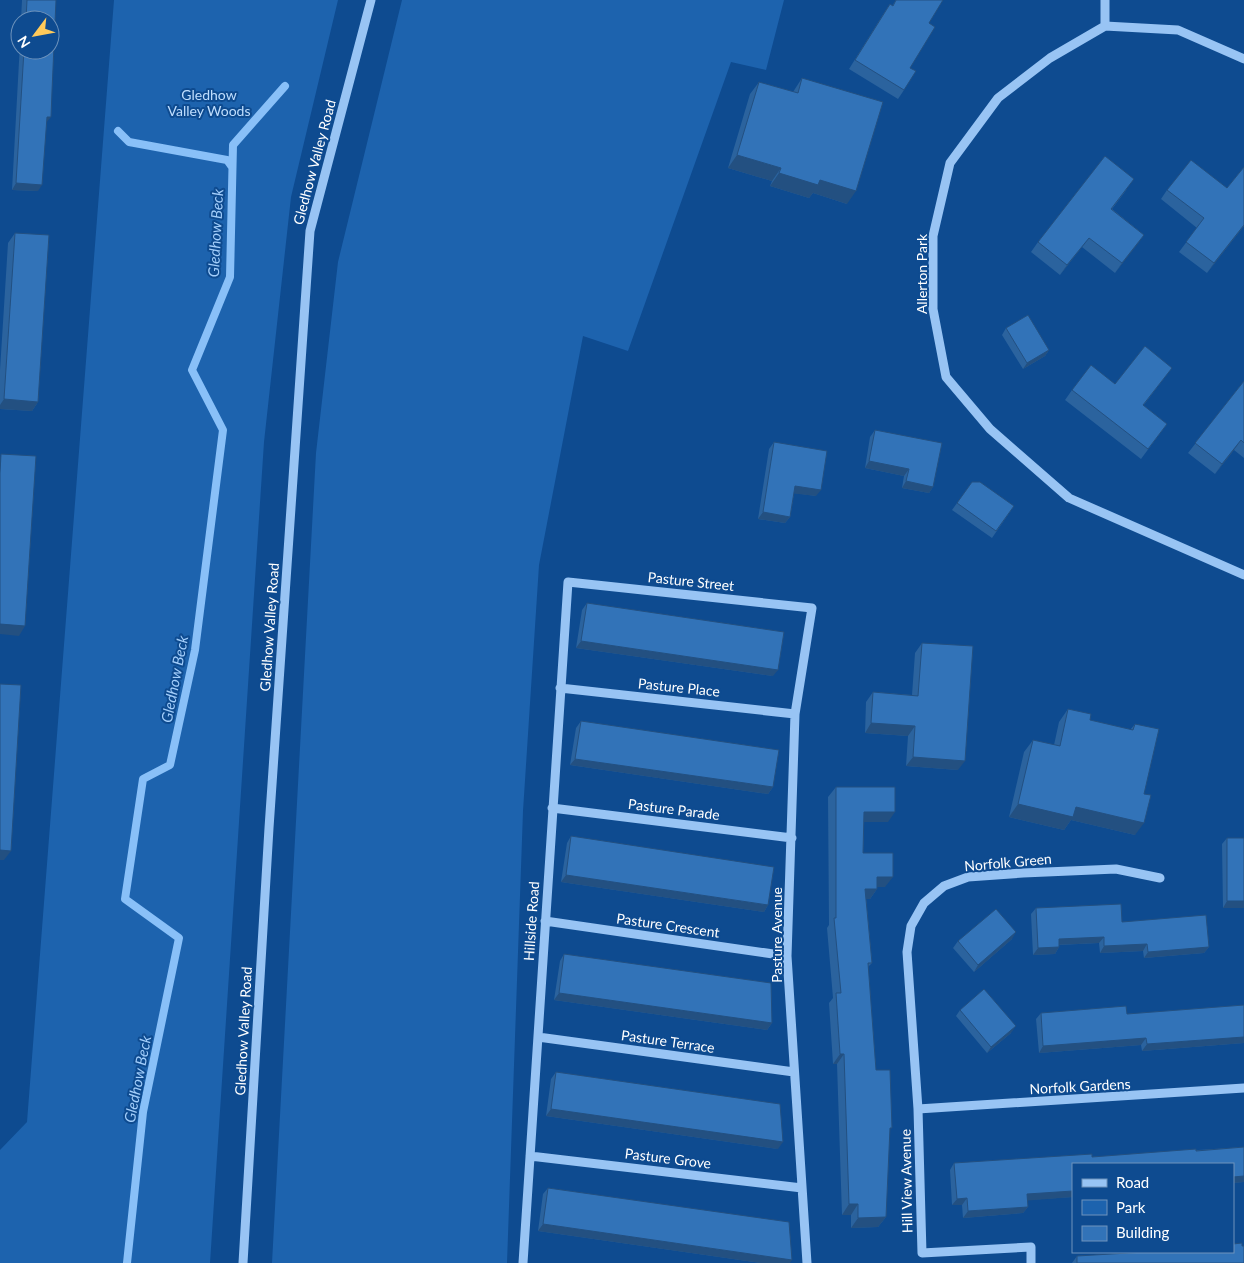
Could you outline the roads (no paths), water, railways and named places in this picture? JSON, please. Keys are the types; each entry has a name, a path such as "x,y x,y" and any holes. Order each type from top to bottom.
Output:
{"street":[{"name":"Gledhow Valley Road","path":"243,1263 271,799 310,231 372,0"},
{"path":"1106,0 1105,26 1178,30 1244,58"},
{"name":"Allerton Park","path":"1105,26 1050,58 998,98 950,163 933,236 933,309 946,377 990,429 1069,498 1244,575"},
{"name":"Pasture Street","path":"568,582 812,608"},
{"name":"Hillside Road","path":"523,1263 568,582"},
{"name":"Pasture Avenue","path":"807,1263 787,956 795,714 812,608"},
{"name":"Pasture Place","path":"560,688 795,714"},
{"name":"Pasture Parade","path":"552,808 792,838"},
{"name":"Norfolk Green","path":"918,1109 907,952 911,926 924,903 944,886 968,877 1116,870 1160,878"},
{"name":"Pasture Crescent","path":"545,921 787,956"},
{"name":"Pasture Terrace","path":"538,1037 794,1072"},
{"name":"Norfolk Gardens","path":"918,1109 1244,1088"},
{"name":"Hill View Avenue","path":"918,1109 922,1253 1031,1247 1031,1263"},
{"name":"Pasture Grove","path":"530,1156 802,1188"}],"waterway":[{"name":"Gledhow Beck","path":"127,1263 143,1112 179,938 125,899 143,779 170,765 195,650 223,430 192,370 230,277 233,145 285,86"},
{"path":"118,131 129,142 227,160 232,167"}],"park label":[{"name":"Gledhow Valley Woods","path":"209,102"}]}
